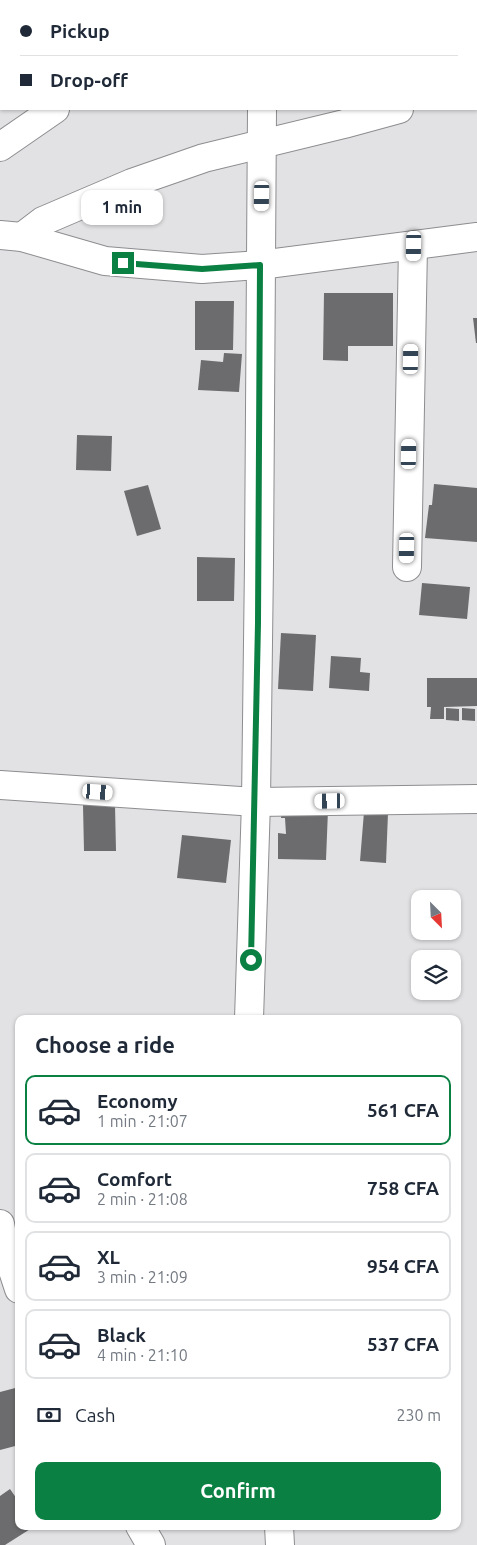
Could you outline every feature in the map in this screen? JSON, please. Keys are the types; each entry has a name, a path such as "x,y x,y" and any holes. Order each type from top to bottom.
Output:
{"street":[{"path":"0,147 55,110"},
{"path":"249,1015 256,802 262,110"},
{"path":"11,236 132,183 204,158 395,110"},
{"path":"11,236 105,261 202,269 260,265 477,237"},
{"path":"407,567 414,246"},
{"path":"0,786 256,802 477,799"},
{"path":"0,1224 15,1277"},
{"path":"142,1530 151,1545"},
{"path":"279,1530 280,1545"}],"building":[{"path":"324,293 393,293 393,346 348,346 348,361 323,360"},
{"path":"195,301 234,301 233,350 195,350"},
{"path":"473,318 477,318 477,343 476,343"},
{"path":"224,353 242,354 239,392 198,390 201,360 223,362"},
{"path":"77,435 112,436 111,471 76,470"},
{"path":"434,484 477,488 477,542 425,538"},
{"path":"148,485 161,529 137,536 124,491"},
{"path":"197,557 235,558 234,601 197,601"},
{"path":"422,583 470,587 467,619 419,615"},
{"path":"281,633 316,635 313,691 278,689"},
{"path":"331,656 361,658 360,672 370,673 369,691 329,688"},
{"path":"427,678 477,678 477,706 444,707 444,719 430,719 431,707 427,707"},
{"path":"446,708 459,709 459,721 446,720"},
{"path":"462,708 475,709 475,721 462,720"},
{"path":"83,805 115,805 116,851 84,851"},
{"path":"282,809 328,810 326,860 278,859 278,833 286,834 285,818 281,818"},
{"path":"364,812 388,813 386,863 360,861"},
{"path":"182,835 231,840 226,883 177,878"},
{"path":"15,1388 15,1446 0,1450 0,1392"},
{"path":"10,1489 15,1496 15,1530 29,1530 5,1545 0,1545 0,1496"}],"route":[{"path":"123,263 202,269 260,265 256,802 251,960"}]}
